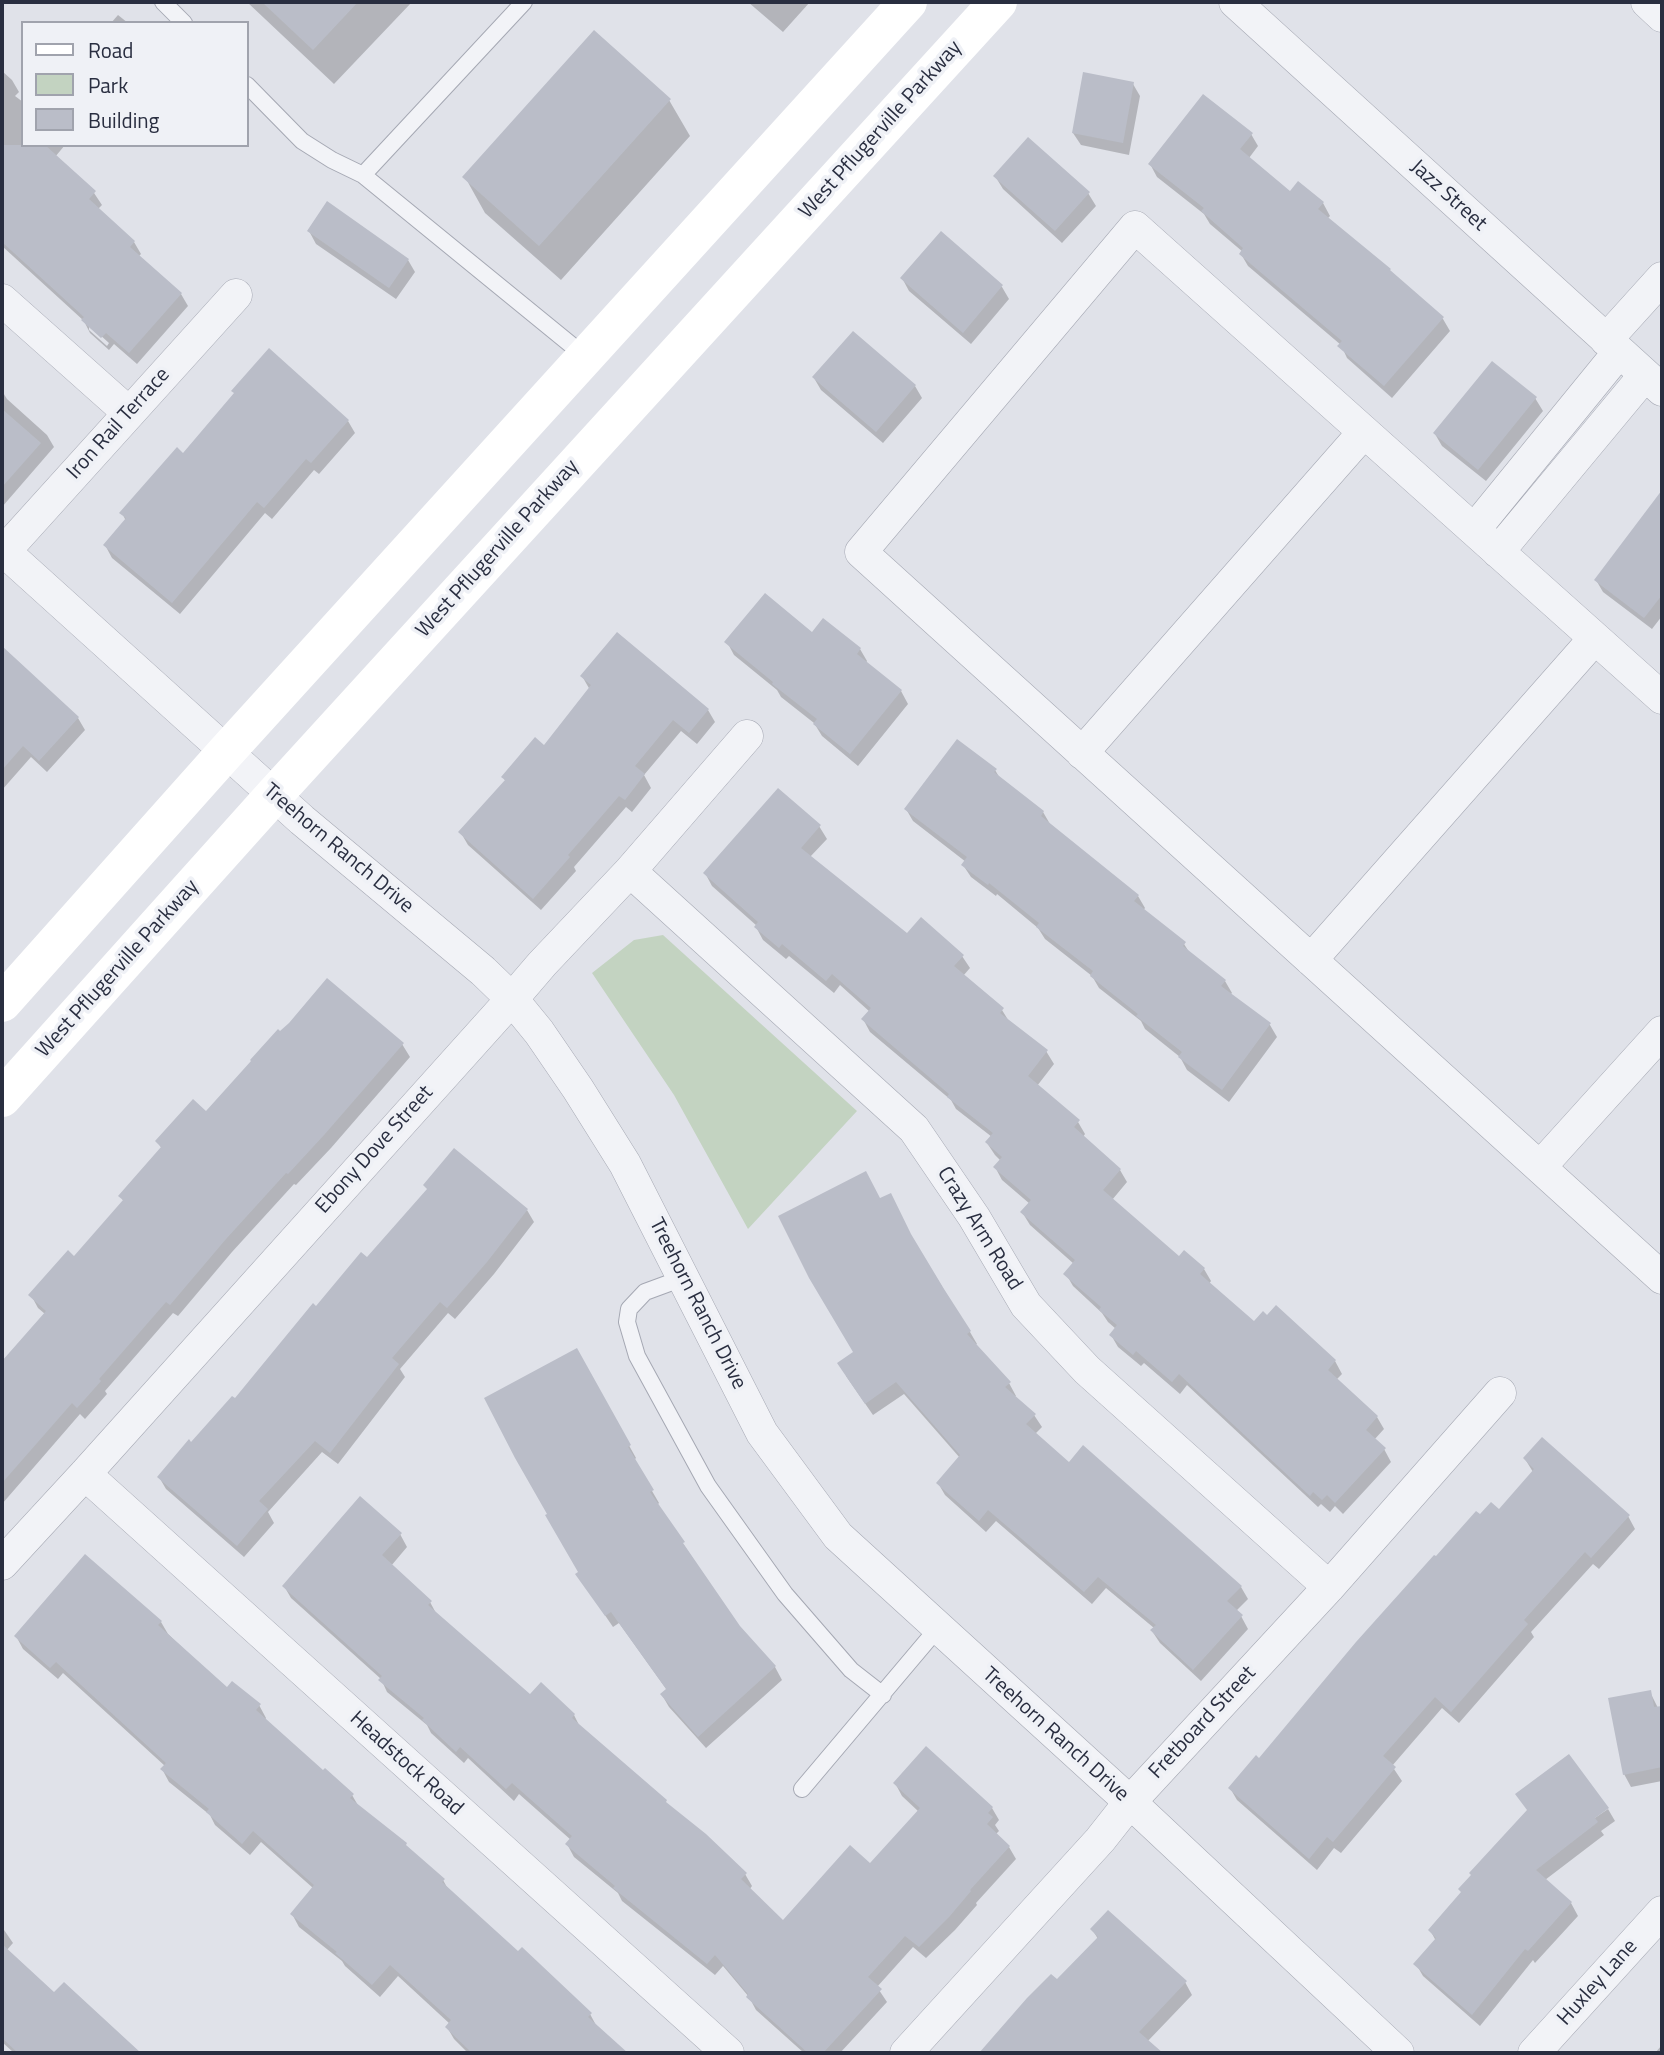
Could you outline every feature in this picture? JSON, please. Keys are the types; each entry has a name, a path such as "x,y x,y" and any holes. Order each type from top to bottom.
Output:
{"main road":[{"path":"2,1003 226,752 908,2"},
{"name":"West Pflugerville Parkway","path":"2,1098 274,795 998,2"}],"street":[{"name":"Jazz Street","path":"1235,2 1653,382"},
{"path":"1647,2 1662,16"},
{"path":"1662,698 1135,227 860,552 1662,1278"},
{"path":"1474,530 1546,442 1662,278"},
{"name":"Iron Rail Terrace","path":"3,552 236,295"},
{"path":"2,300 129,413"},
{"path":"1498,552 1571,464 1653,382"},
{"path":"1082,753 1364,432"},
{"path":"1546,442 1571,464"},
{"name":"Treehorn Ranch Drive","path":"3,552 302,820 483,971 512,999 555,1055 619,1153 762,1433 838,1536 1130,1802 1398,2053"},
{"path":"1311,960 1595,638"},
{"name":"Ebony Dove Street","path":"2,1564 542,964 630,871 747,736"},
{"name":"Crazy Arm Road","path":"630,871 914,1129 974,1217 1026,1305 1087,1370 1329,1587"},
{"path":"1540,1167 1662,1031"},
{"name":"Fretboard Street","path":"906,2053 1100,1840 1130,1802 1329,1587 1500,1394"},
{"name":"Headstock Road","path":"85,1474 728,2053"},
{"name":"Huxley Lane","path":"1534,2053 1662,1912"}],"lane":[{"path":"163,2 182,21"},
{"path":"363,175 524,2"},
{"path":"248,86 302,141 363,175 586,357"},
{"path":"683,1278 645,1292 629,1309 627,1322 637,1356 708,1486 785,1594 851,1670 883,1695"},
{"path":"802,1789 937,1629"}],"green space":[{"path":"663,935 857,1111 748,1229 674,1095 592,973 634,940"}],"building":[{"path":"262,2 358,2 313,50"},
{"path":"594,30 671,99 539,246 462,177"},
{"path":"1083,72 1134,82 1123,143 1072,133"},
{"path":"1203,94 1253,133 1240,149 1290,191 1298,181 1324,202 1318,209 1444,317 1384,386 1337,346 1342,341 1239,254 1243,248 1201,211 1204,208 1148,164"},
{"path":"1028,137 1090,192 1055,231 993,176"},
{"path":"2,145 47,147 96,191 89,199 135,241 130,247 182,293 129,353 106,333 101,338 81,320 84,317 2,242"},
{"path":"327,201 409,259 389,288 307,231"},
{"path":"941,231 1003,285 963,333 900,278"},
{"path":"853,331 916,385 876,432 812,377"},
{"path":"269,348 349,420 311,463 306,459 264,508 257,502 172,603 103,545 126,518 119,513 177,447 183,453 234,393 231,391"},
{"path":"1492,361 1537,397 1478,470 1433,433"},
{"path":"2,409 41,443 2,487"},
{"path":"1662,490 1662,595 1644,618 1594,580"},
{"path":"765,593 812,632 823,618 861,648 857,654 902,690 850,754 813,724 817,719 724,642"},
{"path":"617,632 709,709 689,733 673,720 635,766 645,774 625,800 619,796 533,899 458,832 505,780 501,777 535,737 544,745 591,685 580,676"},
{"path":"2,646 79,717 39,761 23,746 2,770"},
{"path":"957,739 997,769 994,772 1044,811 1041,816 1139,895 1134,901 1186,942 1183,946 1226,980 1221,986 1271,1023 1222,1090 1178,1057 1182,1052 1090,976 1093,971 1036,927 1039,923 989,883 988,885 961,865 967,857 904,809"},
{"path":"778,788 821,825 801,848 907,933 921,917 964,955 954,966 1004,1008 1000,1013 1048,1050 1028,1076 1080,1120 1074,1127 1121,1169 1103,1190 1179,1256 1184,1250 1205,1268 1200,1274 1254,1321 1263,1311 1267,1315 1276,1305 1336,1360 1328,1370 1378,1416 1366,1430 1386,1448 1335,1503 1327,1495 1322,1500 1313,1492 1310,1496 1179,1374 1172,1382 1136,1351 1133,1355 1109,1335 1117,1325 1099,1310 1101,1307 1063,1274 1075,1260 1020,1212 1031,1200 993,1167 1002,1157 985,1142 993,1133 947,1097 949,1094 861,1019 871,1008 832,974 826,981 782,944 779,948 754,927 758,922 703,873"},
{"path":"327,978 404,1043 324,1135 226,1239 170,1305 166,1302 77,1408 72,1403 2,1483 2,1361 46,1311 28,1295 68,1250 74,1256 123,1200 118,1196 161,1147 155,1141 193,1099 206,1111 278,1029 280,1031 289,1023"},
{"path":"454,1148 528,1209 447,1308 440,1302 392,1358 399,1364 330,1453 315,1441 259,1501 268,1509 237,1546 157,1477 189,1439 191,1442 232,1396 235,1398 313,1303 316,1306 361,1252 367,1257 427,1189 423,1185"},
{"path":"866,1171 880,1198 891,1193 911,1234 971,1331 967,1334 1011,1382 1005,1387 1036,1414 1026,1424 1069,1462 1083,1445 1242,1586 1227,1601 1243,1615 1193,1670 1150,1630 1156,1625 1098,1577 1084,1592 988,1510 979,1521 936,1483 960,1455 896,1382 865,1404 837,1363 853,1352 809,1278 778,1216"},
{"path":"577,1348 631,1445 628,1447 654,1490 650,1492 740,1626 776,1666 698,1737 660,1694 666,1689 611,1612 605,1616 575,1574 578,1572 484,1398"},
{"path":"1542,1437 1630,1515 1591,1558 1585,1552 1524,1620 1528,1624 1451,1712 1435,1697 1383,1756 1396,1767 1333,1842 1327,1837 1309,1859 1228,1788 1256,1755 1259,1758 1356,1642 1476,1511 1480,1514 1491,1502 1499,1509 1534,1469 1523,1458"},
{"path":"360,1496 402,1533 382,1555 432,1601 428,1605 530,1694 541,1682 575,1714 572,1718 747,1873 741,1879 783,1920 850,1845 870,1863 920,1808 893,1783 926,1746 993,1807 988,1813 993,1817 987,1824 1010,1846 949,1917 919,1947 905,1936 868,1977 882,1989 823,2053 808,2053 746,1997 748,1994 715,1955 707,1964 613,1888 615,1886 565,1844 572,1836 512,1783 506,1789 460,1747 456,1752 422,1720 424,1718 378,1680 382,1676 282,1586"},
{"path":"85,1554 162,1621 158,1625 227,1687 232,1681 261,1704 256,1710 354,1794 350,1798 407,1843 406,1845 445,1879 442,1882 518,1951 522,1947 592,2013 588,2017 628,2053 472,2053 445,2027 451,2020 390,1965 372,1985 290,1914 314,1885 253,1831 242,1844 206,1812 209,1809 160,1769 166,1763 56,1662 50,1668 14,1636"},
{"path":"1651,1690 1654,1707 1662,1706 1662,1767 1623,1775 1608,1698"},
{"path":"1569,1754 1609,1808 1595,1818 1598,1822 1536,1870 1572,1902 1528,1951 1525,1949 1472,2015 1413,1964 1436,1938 1428,1930 1461,1892 1458,1889 1471,1875 1469,1873 1527,1810 1515,1794"},
{"path":"1108,1910 1187,1981 1139,2032 1163,2053 979,2053 1051,1974 1057,1979 1098,1937 1090,1929"},
{"path":"2,1944 54,1992 64,1982 141,2053 18,2053 2,2038"}]}
